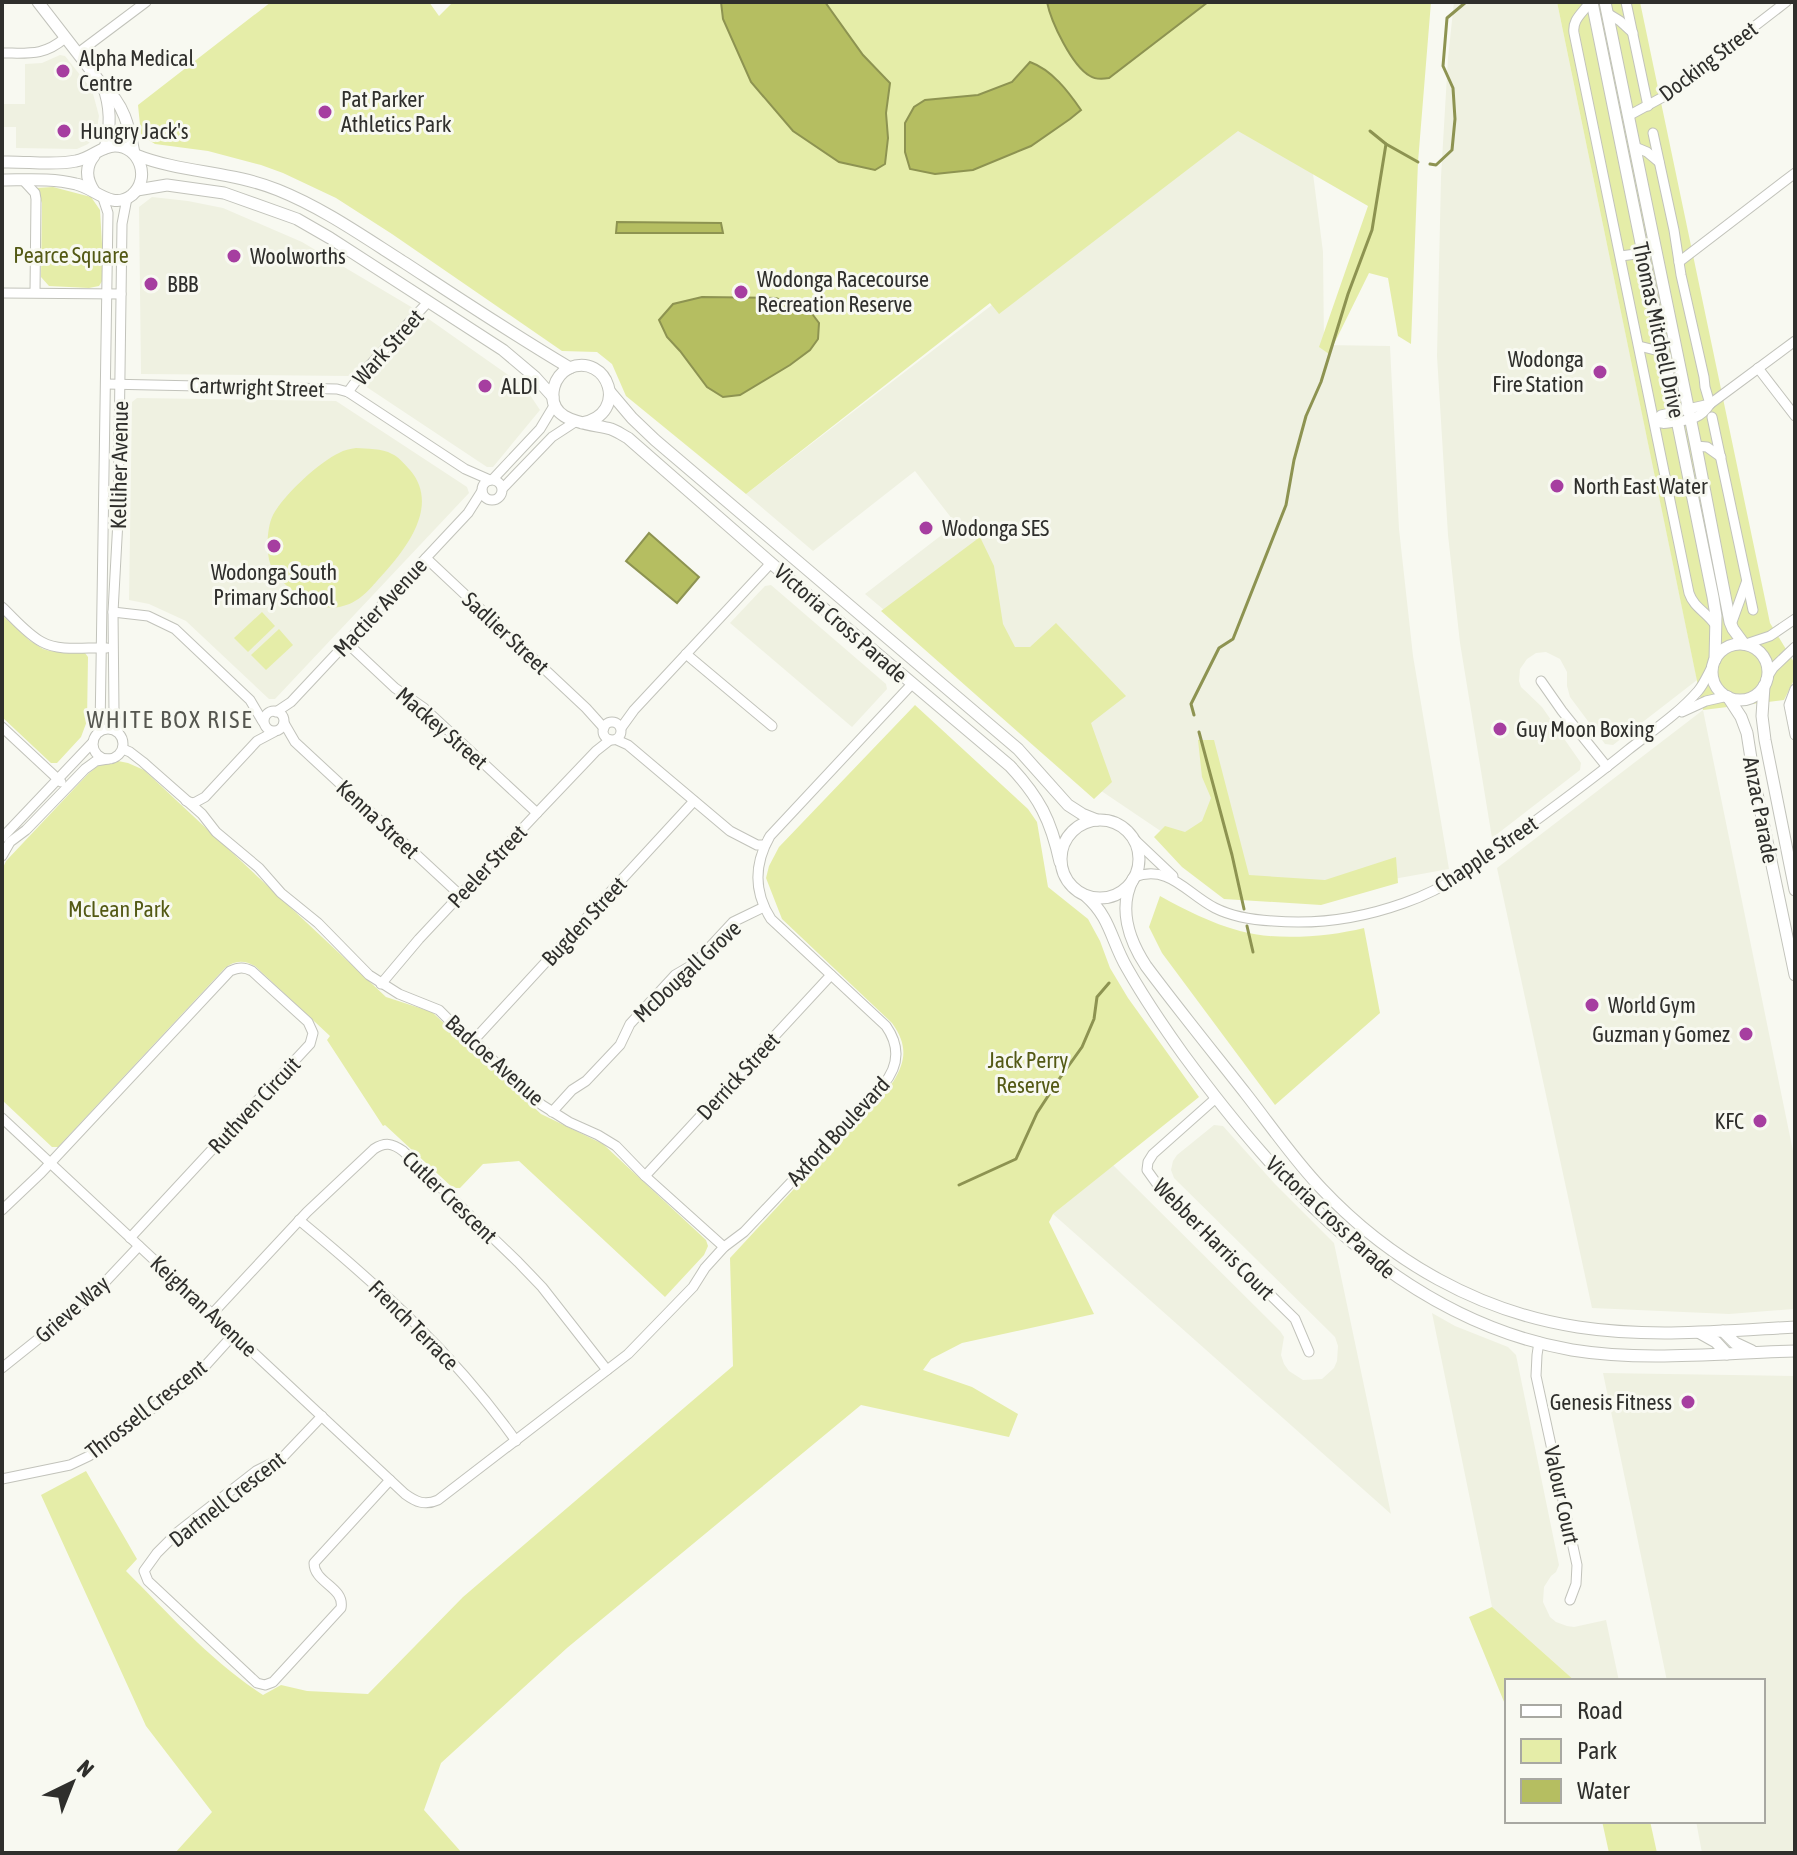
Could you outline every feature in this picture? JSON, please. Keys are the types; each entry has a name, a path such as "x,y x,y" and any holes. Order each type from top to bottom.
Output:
{"main road":[{"path":"38,2 103,86 113,94 125,116 142,172 141,182 132,194"},
{"name":"Thomas Mitchell Drive","path":"1591,2 1624,161 1680,369 1684,454 1713,597 1716,626 1714,662"},
{"name":"Thomas Mitchell Drive","path":"1606,7 1635,147 1663,352 1696,446 1731,626 1745,644"},
{"path":"99,195 88,177 91,160 101,150 110,120 103,86"},
{"path":"1617,123 1628,116"},
{"path":"2,162 64,163 85,159 114,146 123,147 156,163 234,176 277,190 330,215 570,368"},
{"path":"1624,161 1635,147"},
{"path":"2,180 73,183 119,200 159,185 177,186 224,193 281,212 330,238 518,361 554,401 562,415 578,422 599,417 609,402 610,392 603,376 596,370 580,366 564,372 555,383 554,401"},
{"path":"1663,352 1680,369"},
{"name":"Victoria Cross Parade","path":"610,392 655,440 1018,749 1068,805 1097,820"},
{"name":"Victoria Cross Parade","path":"578,422 614,430 628,438 1010,766 1030,787 1049,819 1060,862"},
{"path":"1684,454 1696,446"},
{"path":"803,591 815,576"},
{"path":"1745,644 1764,658 1768,671 1765,683 1757,693 1747,698 1728,696 1714,683 1714,662 1728,646 1745,644"},
{"path":"912,684 925,669"},
{"name":"Anzac Parade","path":"1765,683 1762,716 1765,740 1791,852 1794,882"},
{"name":"Anzac Parade","path":"1728,696 1747,733 1795,975"},
{"path":"1097,820 1108,820 1122,826 1135,840 1139,856 1134,878 1122,890 1108,897 1094,898 1079,893 1069,883 1060,862 1061,850 1070,833 1082,824 1097,820"},
{"name":"Victoria Cross Parade","path":"1134,878 1126,896 1127,919 1133,942 1146,966 1319,1186 1374,1238 1397,1254 1459,1291 1546,1321 1603,1330 1645,1332 1700,1333 1795,1327"},
{"name":"Victoria Cross Parade","path":"1086,896 1105,917 1122,959 1166,1030 1258,1149 1306,1200 1364,1252 1435,1302 1473,1321 1573,1350 1657,1357 1795,1351"},
{"path":"1600,1353 1603,1330"},
{"path":"1723,1331 1738,1345 1757,1352"},
{"path":"1700,1333 1716,1342 1727,1354"}],"street":[{"path":"78,53 146,2"},
{"path":"1591,2 1576,20 1573,30 1690,596 1696,607 1709,616 1716,626"},
{"path":"1626,2 1648,106"},
{"name":"Docking Street","path":"1628,116 1663,97 1786,2"},
{"name":"Thomas Mitchell Drive","path":"1606,7 1633,33"},
{"path":"2,53 40,53 65,38"},
{"name":"Thomas Mitchell Drive","path":"1653,133 1710,404"},
{"path":"1635,147 1650,154 1660,165"},
{"path":"1679,262 1795,173"},
{"path":"23,180 33,190 36,199 35,292"},
{"name":"Kelliher Avenue","path":"118,731 114,711 113,612 118,520 122,224 132,194"},
{"name":"Kelliher Avenue","path":"99,195 108,213 100,731"},
{"path":"1622,261 1650,256"},
{"path":"2,293 121,294"},
{"name":"Wark Street","path":"348,392 428,302"},
{"path":"1655,421 1661,424 1710,404 1795,341"},
{"path":"1639,346 1663,352"},
{"path":"1758,368 1795,416"},
{"name":"Cartwright Street","path":"106,384 337,389 348,392 465,469 491,480"},
{"path":"554,401 540,429 484,484 482,491 485,497 491,500 500,497 503,488 552,437 578,422"},
{"name":"Thomas Mitchell Drive","path":"1712,417 1753,610"},
{"path":"1696,446 1707,447 1721,457"},
{"name":"Cartwright Street","path":"465,469 482,491"},
{"path":"491,480 499,482 503,488"},
{"name":"Mactier Avenue","path":"278,716 468,513 482,491"},
{"name":"Mactier Avenue","path":"468,513 491,500"},
{"name":"Sadlier Street","path":"426,558 586,708 694,801 730,831 757,845 765,845"},
{"name":"Peeler Street","path":"381,984 460,895 771,563"},
{"path":"1731,626 1746,580"},
{"path":"2,607 33,636 47,644 114,648"},
{"path":"113,612 148,616 175,629 250,700 278,716"},
{"path":"1745,644 1770,636 1795,619"},
{"name":"Mackey Street","path":"347,643 395,688 424,708 537,813"},
{"path":"1765,683 1773,668 1795,647"},
{"path":"686,654 772,726"},
{"name":"Chapple Street","path":"1134,878 1154,873 1165,876 1217,909 1260,920 1303,923 1336,920 1405,903 1447,885 1607,767 1673,715 1700,688 1714,662"},
{"path":"1541,681 1607,767"},
{"path":"764,907 758,880 765,845 780,823 912,684"},
{"path":"1795,689 1789,705 1795,735"},
{"name":"Chapple Street","path":"1673,715 1706,701 1728,696"},
{"path":"250,700 267,730 275,732"},
{"path":"257,741 265,715 278,716"},
{"path":"186,801 194,803 205,797 257,741 280,730 278,716"},
{"name":"Kenna Street","path":"278,716 295,742 460,895"},
{"path":"2,727 66,788"},
{"path":"2,838 100,731 109,728 118,731 123,739 123,749 117,757 96,761 85,769 26,830 10,842 2,856"},
{"name":"Kenna Street","path":"275,732 295,742"},
{"path":"93,742 99,756 108,759"},
{"name":"Badcoe Avenue","path":"123,749 143,762 202,814 222,838 259,868 281,893 318,923 369,975 399,994 439,1010 462,1033 474,1040 514,1082 552,1112 616,1146 724,1247"},
{"name":"Bugden Street","path":"474,1040 694,801"},
{"name":"Chapple Street","path":"1135,840 1182,885"},
{"name":"Axford Boulevard","path":"405,1494 421,1503 438,1500 628,1354 693,1287 724,1247 744,1232 893,1071 896,1050 886,1026 771,919 764,907"},
{"name":"McDougall Grove","path":"552,1112 620,1045 630,1024 675,975 694,964 733,922 764,907"},
{"name":"Ruthven Circuit","path":"50,1163 237,967 252,971 308,1022 313,1033 310,1044 130,1238"},
{"name":"Derrick Street","path":"645,1176 831,975"},
{"name":"Webber Harris Court","path":"1216,1098 1153,1154 1147,1170 1151,1178 1295,1319 1309,1352"},
{"name":"Keighran Avenue","path":"2,1118 405,1494"},
{"name":"Cutler Crescent","path":"212,1314 299,1220 374,1149 387,1144 395,1145 542,1287 607,1370"},
{"path":"2,1210 50,1163"},
{"name":"French Terrace","path":"299,1220 389,1297 433,1341 516,1441"},
{"name":"Grieve Way","path":"2,1368 92,1296 139,1246"},
{"name":"Throssell Crescent","path":"2,1479 70,1465 89,1456 197,1375 234,1334"},
{"name":"Valour Court","path":"1539,1342 1536,1376 1577,1565 1576,1584 1570,1600"},
{"name":"Dartnell Crescent","path":"322,1416 282,1458 256,1471 179,1531 144,1571 148,1581 257,1683 265,1685 273,1682 341,1608 342,1599 316,1573 314,1563 390,1480"}],"shaded area":[{"path":"1454,2 1557,2 1697,680 1613,745 1605,744 1570,697 1567,672 1560,659 1546,652 1536,653 1527,659 1520,669 1521,687 1542,707 1581,763 1580,770 1492,838 1460,643 1448,535 1437,356 1441,177"},
{"path":"60,55 65,56 92,90 99,116 96,135 88,144 77,149 16,148 16,127 2,127 2,104 25,104 25,64 42,63"},
{"path":"1247,109 1312,166 1323,252 1324,345 1390,346 1399,529 1413,656 1449,869 1305,895 1245,888 1094,786 865,594 956,524 915,471 813,551 746,494"},
{"path":"152,197 223,208 302,242 413,308 524,386 540,410 493,467 487,467 350,376 141,374 139,207"},
{"name":"Wodonga South Primary School","path":"137,398 336,401 467,487 469,493 275,699 269,699 186,621 149,604 129,600 132,402"},
{"path":"771,585 886,684 887,689 852,727 730,623 765,586"},
{"path":"1703,710 1795,1161 1795,1307 1729,1314 1592,1308 1497,868"},
{"path":"1214,1125 1223,1126 1334,1243 1391,1514 1053,1214 1113,1165 1280,1331 1284,1337 1281,1355 1289,1371 1303,1380 1322,1379 1337,1361 1335,1337 1174,1178 1171,1170 1177,1155"},
{"path":"1432,1313 1455,1326 1508,1347 1516,1355 1559,1565 1544,1587 1543,1602 1550,1617 1567,1626 1606,1620 1619,1679 1573,1679 1492,1607"},
{"path":"1603,1373 1795,1376 1795,1853 1702,1853 1696,1823 1765,1823 1765,1679 1667,1679"}],"green space":[{"name":"Wodonga Racecourse Recreation Reserve","path":"271,2 429,2 439,16 453,2 1431,2 1418,162 1411,344 1398,336 1388,278 1369,273 1329,354 1319,347 1368,206 1238,131 999,314 990,303 746,494 626,396 612,364 597,352 562,351 336,198 261,165 208,151 155,144 141,135 138,105"},
{"path":"1557,2 1640,2 1770,623 1795,664 1795,678 1784,700 1703,710"},
{"name":"Pearce Square","path":"53,187 91,197 100,210 104,278 99,286 49,286 41,277 42,203 36,188"},
{"path":"356,448 384,451 402,461 418,483 422,496 421,510 403,549 366,592 349,604 323,607 298,595 274,571 268,552 269,526 278,507 302,480 331,457"},
{"path":"980,537 994,566 1003,624 1015,647 1030,647 1056,623 1126,696 1091,723 1112,782 1094,799 881,611"},
{"path":"262,612 275,626 248,652 234,638"},
{"path":"2,615 43,649 85,653 88,657 87,721 81,737 57,763 51,763 2,717"},
{"path":"279,629 293,645 266,670 251,655"},
{"name":"Jack Perry Reserve","path":"915,705 1028,809 1037,822 1048,887 1088,919 1110,968 1128,998 1199,1097 1053,1214 1049,1222 1094,1314 962,1343 931,1359 923,1370 972,1387 1018,1414 1009,1437 861,1405 567,1648 441,1763 424,1810 462,1853 175,1853 212,1812 146,1726 41,1495 86,1471 137,1559 126,1571 208,1652 263,1695 281,1685 307,1691 368,1694 463,1597 733,1366 730,1258 893,1082 903,1059 903,1045 892,1023 782,919 766,878 769,866 779,847"},
{"path":"1198,740 1214,740 1249,875 1325,880 1396,857 1398,883 1321,905 1224,899 1182,867 1154,837 1165,826 1185,832 1202,821 1211,798 1202,777"},
{"name":"McLean Park","path":"118,761 144,770 386,997 432,1012 541,1114 603,1144 706,1240 708,1246 704,1255 665,1297 519,1161 483,1164 460,1188 453,1188 383,1126 327,1040 330,1036 255,966 243,962 232,963 225,968 58,1147 52,1147 2,1100 2,870 6,861 88,774 99,765"},
{"path":"1160,896 1209,920 1254,934 1302,937 1364,928 1380,1013 1275,1105 1162,953 1149,927"},
{"path":"1492,1607 1573,1679 1505,1679 1505,1704 1469,1617"},
{"path":"1602,1823 1650,1823 1657,1853 1609,1853"}],"water":[{"path":"721,2 825,2 863,55 890,83 885,164 875,170 839,162 793,131 751,82 723,19"},
{"path":"1047,2 1208,2 1109,78 1100,79 1083,71 1076,63 1058,32"},
{"path":"1030,62 1052,76 1081,110 1031,146 973,170 935,174 910,169 905,152 905,123 914,107 925,100 978,95 1012,82"},
{"path":"617,222 721,223 723,233 616,233"},
{"path":"702,297 776,298 810,311 819,323 818,339 810,350 790,365 740,395 723,397 707,387 667,337 659,320 673,304"},
{"path":"649,533 699,577 677,603 626,561"}],"waterway":[{"path":"1430,164 1436,165 1452,150 1455,119 1453,88 1443,66 1447,18 1466,2"},
{"path":"1370,131 1418,162"},
{"path":"1194,715 1191,704 1219,648 1233,639 1286,505 1306,416 1321,382 1372,230 1386,144"},
{"path":"1199,732 1244,909"},
{"path":"1247,926 1253,952"},
{"path":"1057,1082 1082,1047 1094,1019 1097,997 1109,983"},
{"path":"959,1185 1016,1159 1037,1113 1052,1090"}],"place":[{"name":"Alpha Medical Centre","path":"63,71"},
{"name":"Pat Parker Athletics Park","path":"325,112"},
{"name":"Hungry Jack's","path":"64,131"},
{"name":"Woolworths","path":"234,256"},
{"name":"BBB","path":"151,284"},
{"name":"Wodonga Racecourse Recreation Reserve","path":"741,292"},
{"name":"Wodonga Fire Station","path":"1600,372"},
{"name":"ALDI","path":"485,386"},
{"name":"North East Water","path":"1557,486"},
{"name":"Wodonga SES","path":"926,528"},
{"name":"Wodonga South Primary School","path":"274,546"},
{"name":"Guy Moon Boxing","path":"1500,729"},
{"name":"World Gym","path":"1592,1005"},
{"name":"Guzman y Gomez","path":"1746,1034"},
{"name":"KFC","path":"1760,1121"},
{"name":"Genesis Fitness","path":"1688,1402"}],"district":[{"name":"WHITE BOX RISE","path":"170,720"}]}
